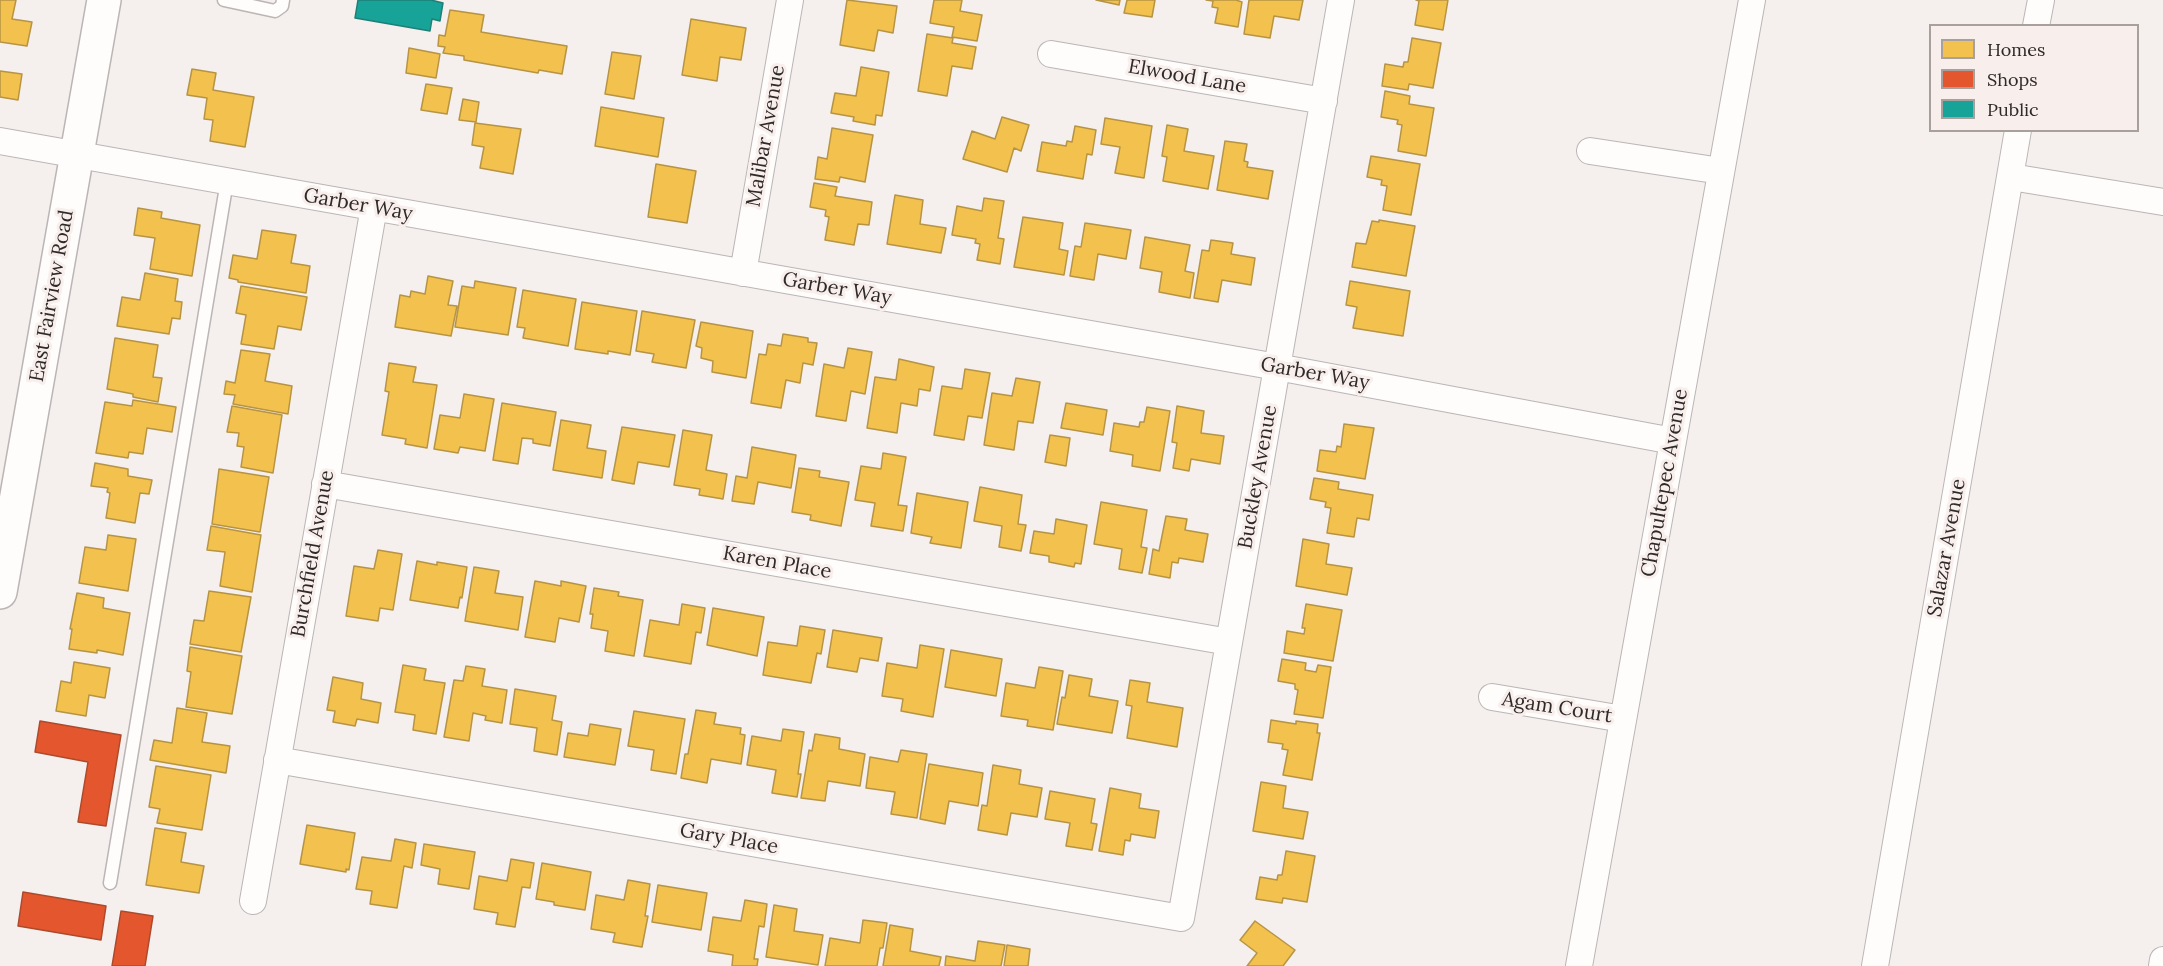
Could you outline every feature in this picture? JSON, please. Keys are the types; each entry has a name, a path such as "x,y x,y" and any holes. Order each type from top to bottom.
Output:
{"street":[{"name":"East Fairview Road","path":"0,592 104,0"},
{"name":"Malibar Avenue","path":"742,273 790,0"},
{"name":"Buckley Avenue","path":"1181,918 1341,0"},
{"name":"Chapultepec Avenue","path":"1579,966 1752,0"},
{"path":"2036,24 2041,0"},
{"name":"Elwood Lane","path":"1051,54 1324,101"},
{"name":"Salazar Avenue","path":"1875,966 2018,132"},
{"name":"Garber Way","path":"0,141 1277,367 1673,441"},
{"path":"1590,151 1721,171"},
{"path":"2011,177 2163,202"},
{"name":"Burchfield Avenue","path":"253,901 374,207"},
{"name":"Karen Place","path":"326,484 1229,642"},
{"name":"Agam Court","path":"1492,697 1623,719"},
{"name":"Gary Place","path":"277,760 1181,918"},
{"path":"2162,966 2163,960"}],"lane":[{"path":"224,0 274,11 282,6 283,0"},
{"path":"110,883 227,181"}],"building: Homes":[{"path":"0,0 16,0 12,19 32,22 27,46 0,42"},
{"path":"847,0 897,6 893,33 878,30 874,51 840,45"},
{"path":"934,0 962,0 960,11 982,15 977,41 952,37 954,27 930,23"},
{"path":"1096,0 1120,0 1119,5"},
{"path":"1127,0 1155,0 1152,17 1124,13"},
{"path":"1206,0 1242,2 1238,27 1215,23 1218,8 1212,7 1213,1"},
{"path":"1249,0 1303,0 1299,20 1274,16 1270,38 1244,34"},
{"path":"1416,0 1448,0 1443,30 1415,25 1419,1"},
{"path":"450,10 484,15 481,32 567,46 562,74 539,70 538,73 464,60 464,56 443,53 445,47 438,46 439,35 445,36"},
{"path":"691,19 746,28 741,60 720,57 717,81 682,75"},
{"path":"927,34 953,38 952,43 976,47 972,69 952,66 947,96 918,91"},
{"path":"1412,38 1441,43 1433,88 1409,84 1408,90 1382,86 1385,64 1403,67 1404,62 1408,62"},
{"path":"409,48 440,54 436,78 406,73"},
{"path":"612,52 641,56 634,99 605,94"},
{"path":"861,67 889,72 882,116 876,115 875,125 853,121 854,117 831,113 835,93 856,96"},
{"path":"192,69 216,73 213,90 254,97 245,147 210,141 213,120 204,119 207,98 187,95"},
{"path":"0,71 22,74 18,100 0,97"},
{"path":"426,84 452,88 447,114 421,110"},
{"path":"1385,91 1410,96 1409,104 1434,108 1426,156 1398,151 1402,125 1397,124 1398,120 1381,117"},
{"path":"463,99 479,102 476,122 459,120"},
{"path":"601,107 664,118 658,157 595,146"},
{"path":"1002,117 1029,125 1021,151 1014,148 1007,172 963,159 972,131 995,139"},
{"path":"1105,118 1152,126 1144,178 1115,173 1120,147 1101,144"},
{"path":"475,123 521,129 513,174 480,168 484,147 472,145"},
{"path":"1167,125 1188,129 1184,151 1214,156 1208,189 1163,181 1167,157 1162,156"},
{"path":"1075,126 1096,130 1092,155 1087,154 1083,179 1037,171 1042,142 1066,146 1067,141 1072,142"},
{"path":"832,128 873,135 865,182 840,177 839,182 815,179 818,157 827,159"},
{"path":"1225,141 1247,144 1244,161 1248,162 1247,167 1273,171 1268,199 1217,190"},
{"path":"1371,156 1420,164 1411,215 1383,210 1387,186 1381,185 1382,180 1367,177"},
{"path":"656,164 696,171 687,223 648,217"},
{"path":"814,183 837,187 835,196 872,202 869,225 858,224 854,245 825,240 829,217 825,216 826,210 810,207"},
{"path":"895,195 923,200 920,224 946,228 941,253 887,244"},
{"path":"984,198 1004,201 998,238 1004,239 1000,264 977,260 980,244 975,243 976,239 952,235 957,206 982,211"},
{"path":"138,208 162,212 161,218 200,225 192,276 150,269 155,238 134,235"},
{"path":"1023,217 1063,223 1059,249 1068,251 1064,275 1014,267"},
{"path":"1379,220 1415,226 1406,276 1352,267 1356,243 1366,244 1372,221 1379,222"},
{"path":"1085,223 1131,230 1126,259 1098,254 1094,280 1070,276 1075,246 1081,247"},
{"path":"262,230 296,235 291,263 310,266 306,293 238,282 238,280 229,278 233,255 257,259"},
{"path":"1145,237 1190,245 1185,271 1194,273 1190,298 1159,292 1162,272 1140,268"},
{"path":"1211,240 1233,243 1231,254 1255,258 1251,285 1222,280 1218,302 1194,298 1202,250 1209,251"},
{"path":"145,273 178,279 175,301 182,302 180,319 172,318 169,334 117,326 122,297 140,300"},
{"path":"428,276 453,281 448,305 457,306 451,336 395,327 400,295 410,297 411,291 425,294"},
{"path":"475,281 516,288 508,335 455,327 462,286 474,288"},
{"path":"1350,281 1410,291 1403,336 1353,328 1357,307 1346,305"},
{"path":"241,286 307,297 301,330 278,326 274,349 241,344 246,315 236,313"},
{"path":"523,290 576,299 568,346 523,338 525,328 517,327"},
{"path":"582,302 637,311 630,355 575,349"},
{"path":"642,311 695,320 686,368 652,362 654,354 636,351"},
{"path":"701,322 753,331 746,378 712,372 713,361 701,358 702,348 696,346"},
{"path":"783,334 808,338 808,342 817,343 813,365 803,363 800,383 786,380 781,408 751,403 759,354 766,355 768,344 781,346"},
{"path":"115,338 158,345 153,377 162,378 158,402 107,389"},
{"path":"848,348 872,352 865,394 851,391 846,421 816,416 824,364 844,368"},
{"path":"241,350 270,354 265,381 292,386 288,414 233,404 235,395 224,394 226,381 235,383"},
{"path":"899,359 934,367 930,391 919,389 917,406 901,403 897,433 867,428 875,377 896,380"},
{"path":"389,363 416,367 413,382 437,385 427,448 405,444 406,439 382,435 389,392 385,391"},
{"path":"965,369 990,373 982,418 968,416 964,440 934,435 942,386 962,389"},
{"path":"1016,378 1040,382 1033,423 1018,421 1014,450 984,445 992,393 1012,396"},
{"path":"464,394 494,399 485,451 460,447 458,453 434,449 440,415 460,418"},
{"path":"133,400 176,407 172,432 147,428 143,454 129,452 128,458 96,453 105,402 132,406"},
{"path":"502,403 556,412 550,446 533,443 533,439 522,438 518,464 493,460"},
{"path":"1066,403 1107,410 1103,435 1061,428"},
{"path":"232,406 282,415 273,473 241,467 244,447 237,446 239,433 227,432"},
{"path":"1177,406 1204,411 1201,433 1224,436 1220,464 1191,459 1189,471 1173,468 1177,443 1172,442"},
{"path":"1147,407 1170,411 1160,471 1132,466 1133,455 1110,451 1114,423 1139,427 1140,422 1144,422"},
{"path":"561,420 591,425 587,448 606,451 602,478 553,470"},
{"path":"1344,424 1374,428 1365,479 1317,471 1320,450 1336,452 1337,446 1341,447"},
{"path":"622,427 675,435 669,467 638,462 634,484 612,480"},
{"path":"683,430 712,435 706,470 727,474 723,499 699,495 700,489 674,485"},
{"path":"1050,435 1070,438 1066,466 1045,462"},
{"path":"752,447 796,455 791,488 758,482 754,504 732,501 736,476 747,478"},
{"path":"883,453 906,457 898,505 907,506 903,531 871,526 875,503 855,500 861,466 881,469"},
{"path":"95,463 128,469 128,476 152,480 149,494 140,493 135,523 106,518 110,493 107,492 108,488 91,486"},
{"path":"799,468 820,471 819,477 849,482 841,526 810,520 811,515 792,512"},
{"path":"219,469 269,477 260,532 212,524"},
{"path":"1314,478 1339,482 1338,489 1373,495 1369,520 1357,518 1354,537 1327,533 1331,508 1325,507 1326,502 1310,499"},
{"path":"980,487 1022,495 1018,524 1026,525 1021,551 999,547 1002,526 974,521"},
{"path":"917,493 968,502 961,548 930,543 932,537 911,533"},
{"path":"1101,502 1147,510 1141,547 1147,548 1142,573 1119,569 1122,549 1094,544"},
{"path":"1166,516 1187,519 1185,530 1208,534 1203,562 1179,558 1178,563 1172,562 1170,578 1149,574 1153,549 1159,551"},
{"path":"1056,519 1087,525 1081,564 1075,563 1074,567 1049,562 1049,556 1030,553 1034,531 1054,534"},
{"path":"211,526 261,535 252,592 220,586 225,552 207,550"},
{"path":"108,535 136,539 128,591 79,583 85,547 106,550"},
{"path":"1303,539 1329,544 1326,564 1352,568 1347,595 1296,586"},
{"path":"378,550 402,554 393,610 380,608 378,621 346,616 354,566 374,569"},
{"path":"417,561 467,567 458,608 410,600"},
{"path":"474,567 499,571 495,593 523,597 518,630 465,621"},
{"path":"535,581 561,586 561,581 586,586 579,622 559,618 555,642 525,637"},
{"path":"594,588 619,592 618,596 643,600 634,656 605,651 608,631 591,628 593,614 590,614"},
{"path":"209,591 251,597 241,652 190,644 194,620 204,621"},
{"path":"77,593 104,598 103,608 130,613 123,655 97,650 97,653 69,649 72,629 70,629"},
{"path":"682,604 705,608 701,633 696,632 691,664 644,656 650,620 679,625"},
{"path":"1306,604 1342,610 1333,661 1284,653 1287,631 1304,634 1305,628 1302,628"},
{"path":"713,608 764,617 757,656 707,645"},
{"path":"800,626 825,630 821,654 817,653 811,683 763,675 768,642 797,646"},
{"path":"833,630 882,638 878,661 860,658 857,672 827,667"},
{"path":"920,645 944,649 933,717 901,711 903,699 882,696 887,663 917,668"},
{"path":"190,647 242,656 232,714 186,707 191,672 187,671"},
{"path":"951,650 1002,659 996,696 945,687"},
{"path":"1282,659 1306,663 1305,670 1316,672 1318,665 1331,667 1323,718 1294,714 1298,690 1295,689 1295,684 1278,681"},
{"path":"74,662 110,668 105,698 89,695 86,716 56,711 61,681 71,683"},
{"path":"403,665 426,669 424,680 445,683 436,734 413,730 415,715 395,712"},
{"path":"466,666 485,669 482,686 507,690 502,723 485,720 486,716 473,713 469,741 444,737 454,680 463,681"},
{"path":"1039,667 1063,671 1053,730 1027,726 1028,720 1001,716 1006,683 1035,688"},
{"path":"1069,675 1092,679 1089,696 1118,701 1112,733 1057,724"},
{"path":"333,677 363,683 361,699 381,703 378,723 357,719 355,726 333,722 335,711 327,710"},
{"path":"1130,680 1150,683 1147,702 1183,708 1177,747 1127,738 1132,706 1126,705"},
{"path":"515,689 556,696 552,720 562,722 557,755 534,751 537,728 510,724"},
{"path":"177,708 207,713 202,742 230,746 226,773 150,760 154,740 172,743"},
{"path":"696,710 716,713 714,724 741,728 740,734 745,735 741,764 711,759 707,783 681,778"},
{"path":"634,711 685,719 676,774 651,770 654,750 628,746"},
{"path":"1271,720 1296,724 1296,721 1318,724 1317,733 1320,733 1312,780 1283,775 1288,750 1282,749 1283,744 1268,742"},
{"path":"590,724 621,729 615,765 564,757 568,733 588,736"},
{"path":"783,729 804,732 797,797 772,793 776,770 747,765 752,736 781,741"},
{"path":"815,734 840,738 839,749 865,754 860,786 828,781 825,801 801,798 809,750 812,751"},
{"path":"901,750 927,754 917,818 891,814 895,792 866,788 870,757 898,762"},
{"path":"929,764 983,773 978,806 949,801 945,824 920,819"},
{"path":"993,765 1021,770 1019,784 1042,788 1037,817 1011,813 1007,835 978,830 982,805 987,806"},
{"path":"156,766 211,775 202,830 157,823 160,809 149,807"},
{"path":"1261,782 1286,786 1283,808 1308,812 1303,839 1253,831"},
{"path":"1110,788 1141,794 1139,808 1159,811 1155,838 1131,834 1130,841 1125,840 1123,855 1099,851"},
{"path":"1050,791 1095,799 1091,823 1097,824 1092,850 1066,846 1070,823 1045,819"},
{"path":"307,825 355,833 349,870 346,869 346,872 300,864"},
{"path":"155,828 186,833 181,862 204,866 199,893 146,885"},
{"path":"395,839 416,843 412,868 404,866 397,908 370,904 372,891 356,889 362,857 391,861"},
{"path":"424,844 475,852 469,889 438,884 440,869 421,865"},
{"path":"1286,851 1315,856 1307,902 1283,898 1282,903 1256,899 1260,877 1277,880 1278,875 1282,875"},
{"path":"511,859 534,863 530,888 522,887 515,927 496,924 498,913 474,909 479,876 507,881"},
{"path":"542,863 591,872 585,910 554,905 554,902 536,899"},
{"path":"628,880 650,884 645,916 648,916 642,947 613,942 615,933 591,929 596,895 624,900"},
{"path":"658,885 707,893 701,930 652,922"},
{"path":"745,900 767,904 764,927 759,926 754,959 758,959 757,966 732,966 733,955 708,951 713,917 741,921"},
{"path":"774,905 797,909 794,931 823,935 818,965 766,957"},
{"path":"863,920 887,923 877,966 825,966 830,938 860,943"},
{"path":"1255,921 1295,950 1283,966 1247,966 1257,953 1240,940"},
{"path":"890,925 913,929 910,951 941,957 939,966 883,966"},
{"path":"978,941 1005,945 1001,966 945,966 946,956 975,961"},
{"path":"1007,945 1030,949 1028,966 1004,966"}],"building: Shops":[{"path":"40,721 121,735 106,826 78,822 88,762 35,752"},
{"path":"23,892 106,906 101,940 18,926"},
{"path":"121,911 153,916 145,966 112,966"}],"building: Public":[{"path":"358,0 431,0 443,3 440,21 432,19 430,31 355,18"}]}
